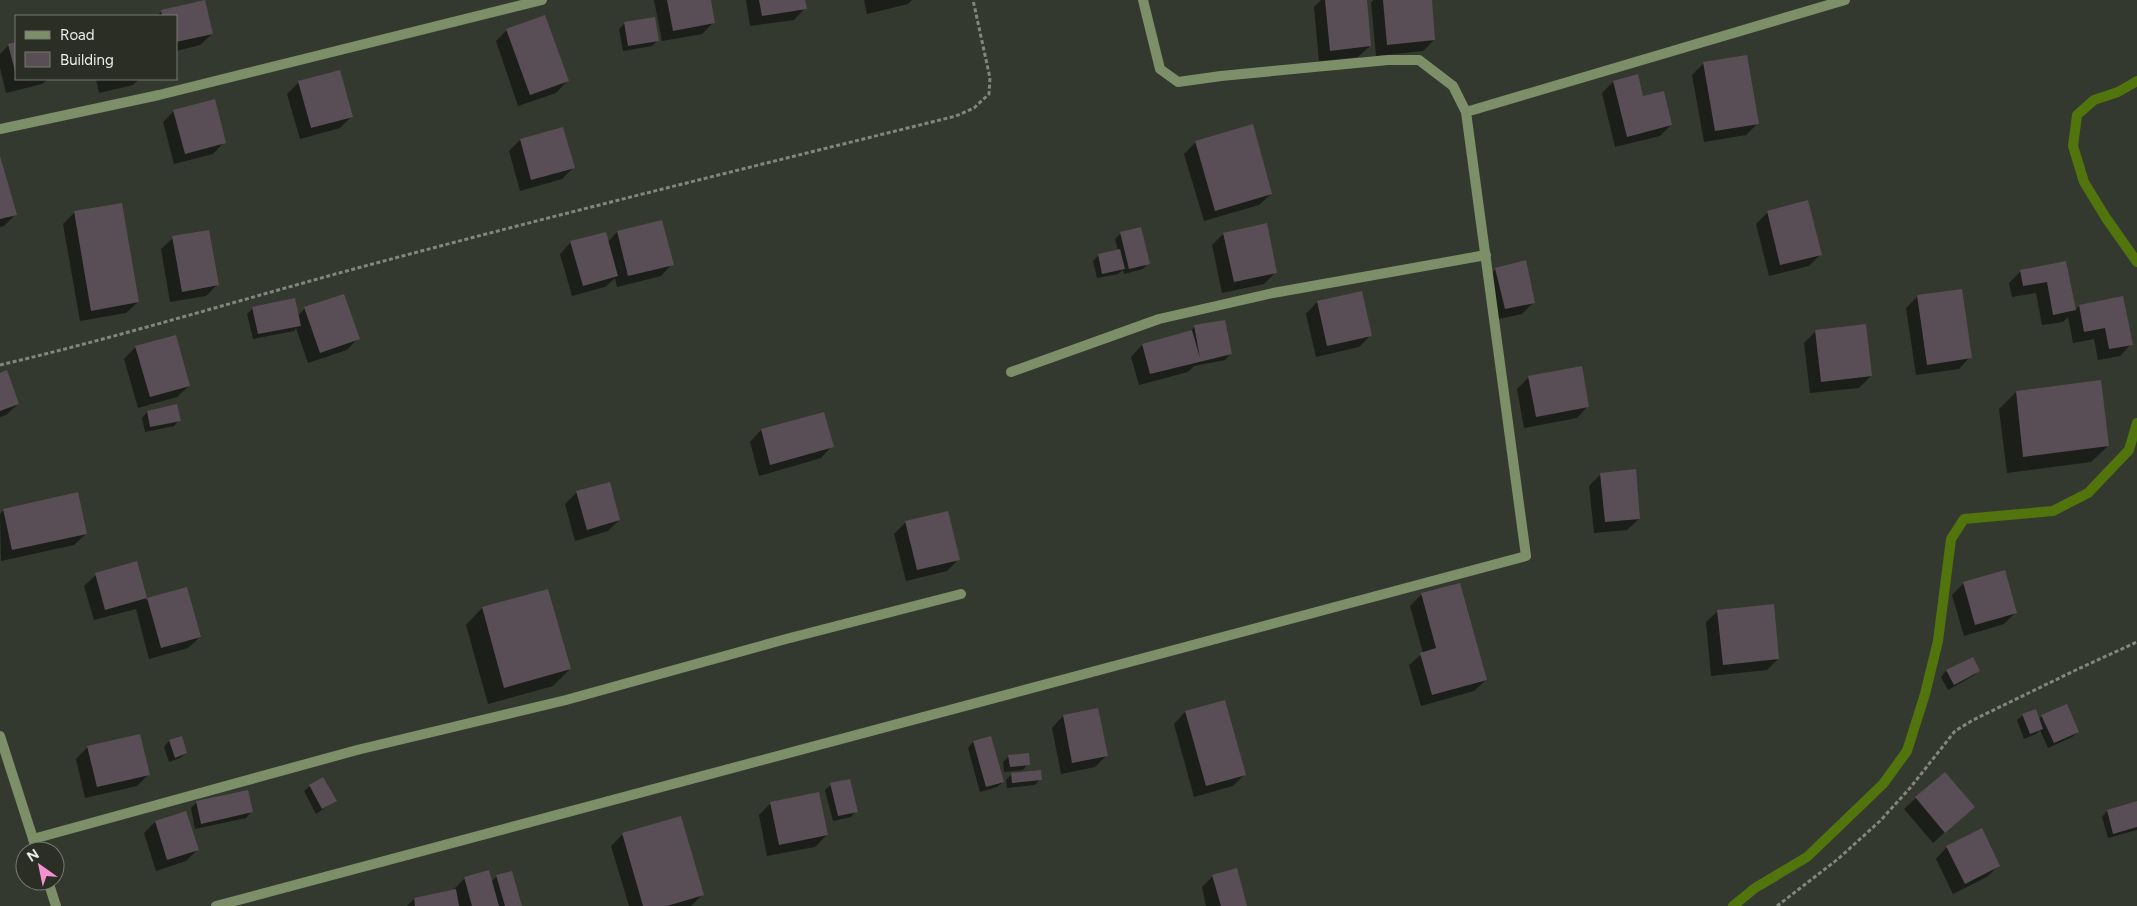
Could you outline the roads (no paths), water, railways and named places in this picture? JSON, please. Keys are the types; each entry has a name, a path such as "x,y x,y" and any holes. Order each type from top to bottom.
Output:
{"street":[{"path":"0,129 159,96 542,0"},
{"path":"216,906 1526,556 1466,112 1453,86 1419,60 1388,60 1178,82 1160,69 1143,0"},
{"path":"1466,112 1845,0"},
{"path":"1011,372 1159,319 1273,293 1486,255"},
{"path":"0,736 33,839 357,750 566,700 786,639 960,594"},
{"path":"51,891 56,906"}],"waterway":[{"path":"2137,81 2118,92 2094,100 2077,115 2073,146 2084,182 2106,218 2137,262"},
{"path":"1733,906 1755,888 1807,857 1883,784 1907,751 1925,694 1938,641 1951,539 1964,519 2053,511 2088,493 2129,450 2137,423"}]}
